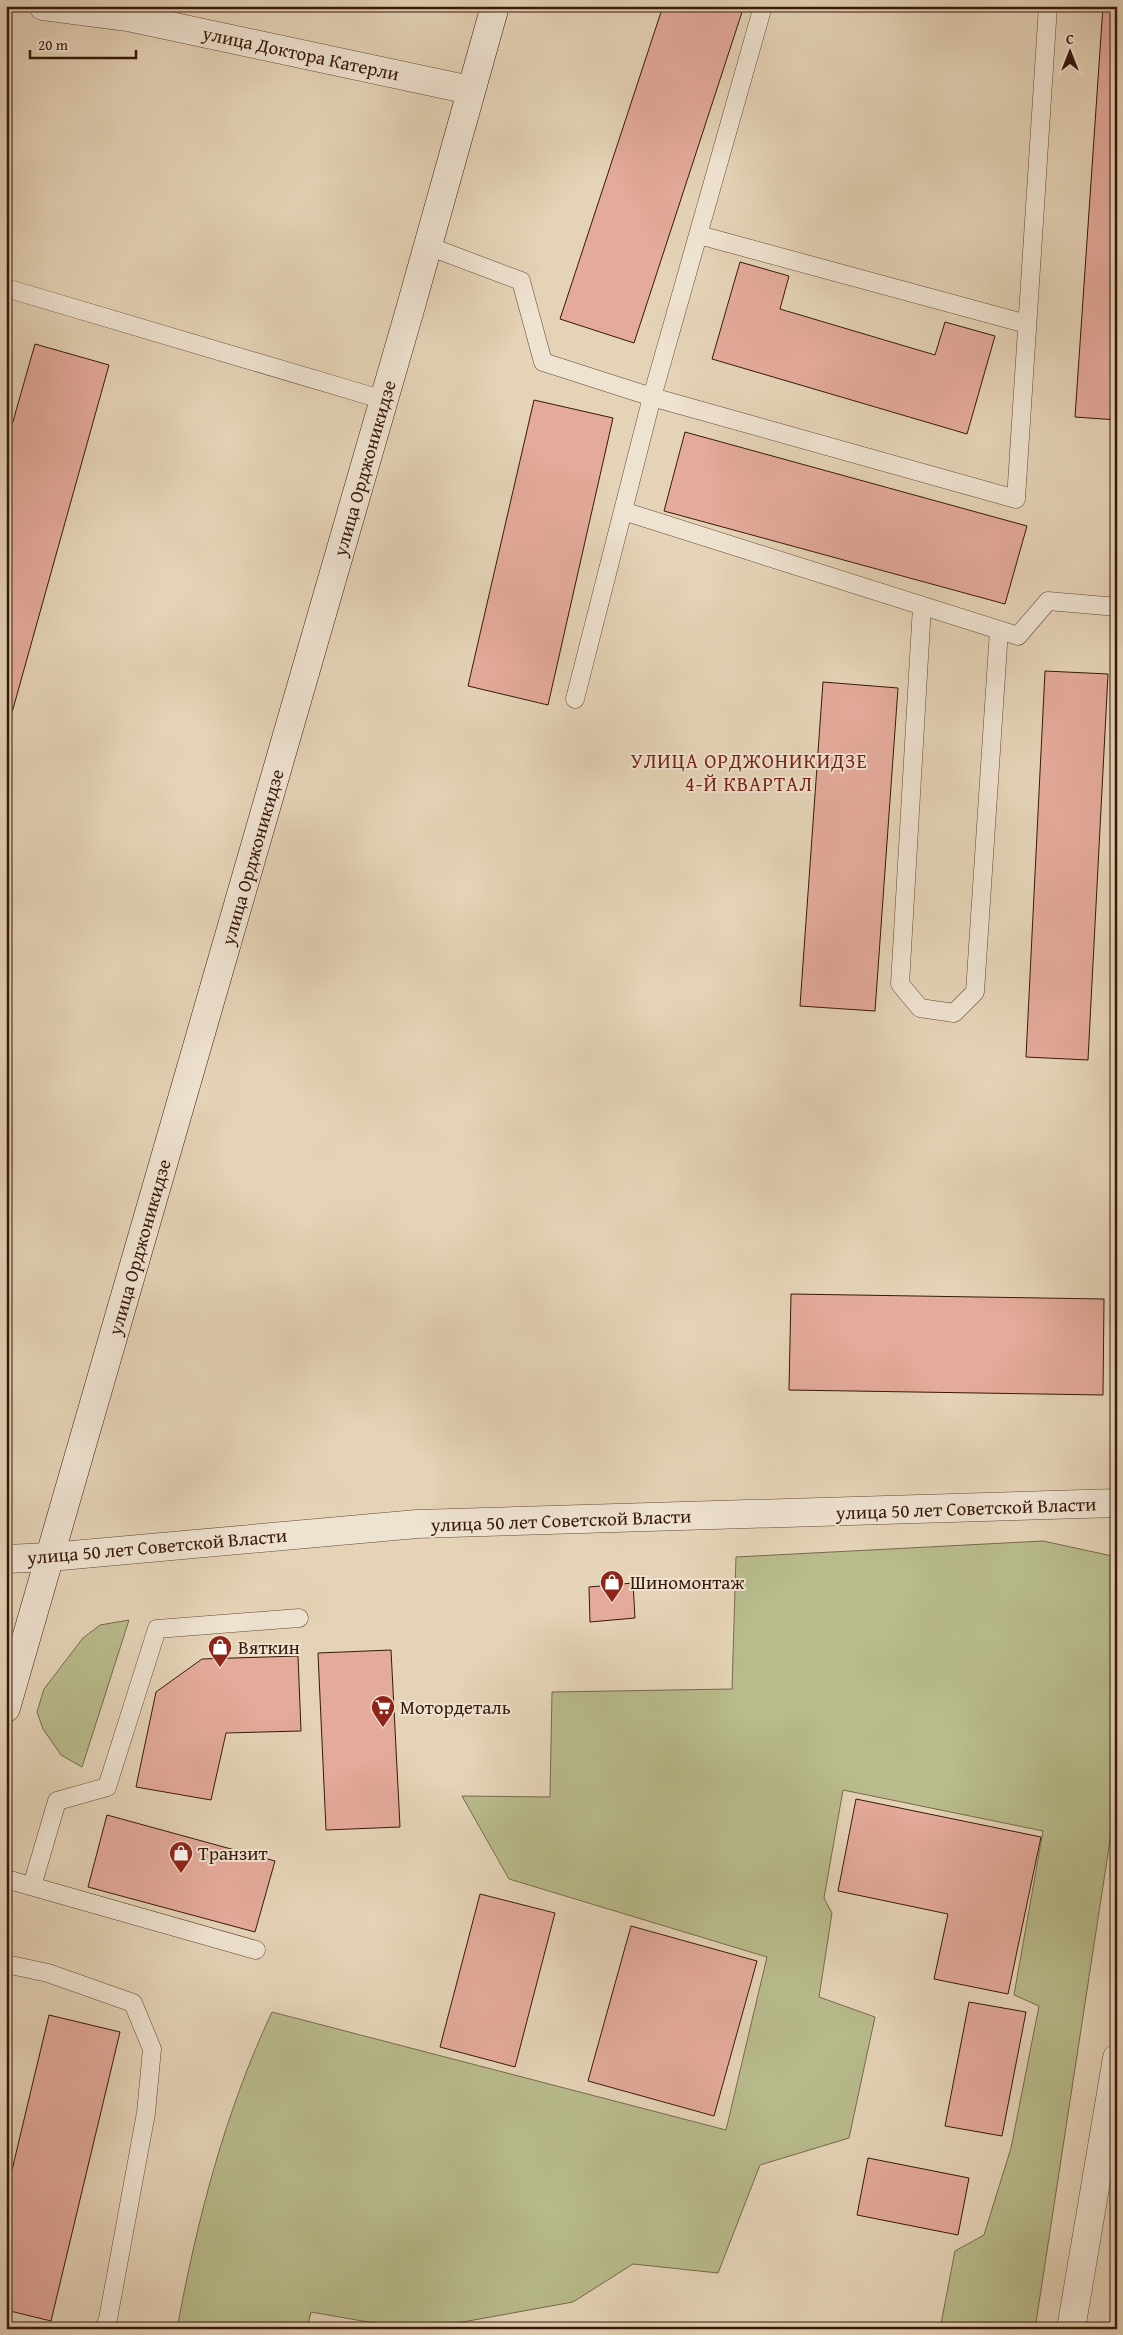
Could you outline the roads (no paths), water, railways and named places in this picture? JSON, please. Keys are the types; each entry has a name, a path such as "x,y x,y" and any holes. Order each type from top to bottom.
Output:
{"street":[{"name":"улица Доктора Катерли","path":"43,6 128,17 470,90"},
{"name":"улица Орджоникидзе","path":"6,1708 384,400 495,6"},
{"name":"улица 50 лет Советской Власти","path":"6,1559 50,1557 416,1524 1117,1503"},
{"path":"1071,2329 1117,2058"}],"lane":[{"path":"575,699 652,397 763,6"},
{"path":"428,246 521,280 543,362 652,397 1016,499 1048,6"},
{"path":"699,235 1027,324"},
{"path":"6,288 384,400"},
{"path":"623,511 1018,636 1048,601 1117,607"},
{"path":"922,606 900,984 920,1008 954,1013 975,992 999,630"},
{"path":"32,1886 57,1801 107,1787 157,1629 299,1618"},
{"path":"6,1879 256,1950"},
{"path":"6,1964 48,1973 132,2003 152,2049 146,2113 108,2319 104,2329"}],"place":[{"name":"Шиномонтаж","path":"612,1603"},
{"name":"Вяткин","path":"220,1668"},
{"name":"Мотордеталь","path":"383,1728"},
{"name":"Транзит","path":"181,1874"}],"district":[{"name":"УЛИЦА ОРДЖОНИКИДЗЕ 4-Й КВАРТАЛ","path":"749,772"}]}
